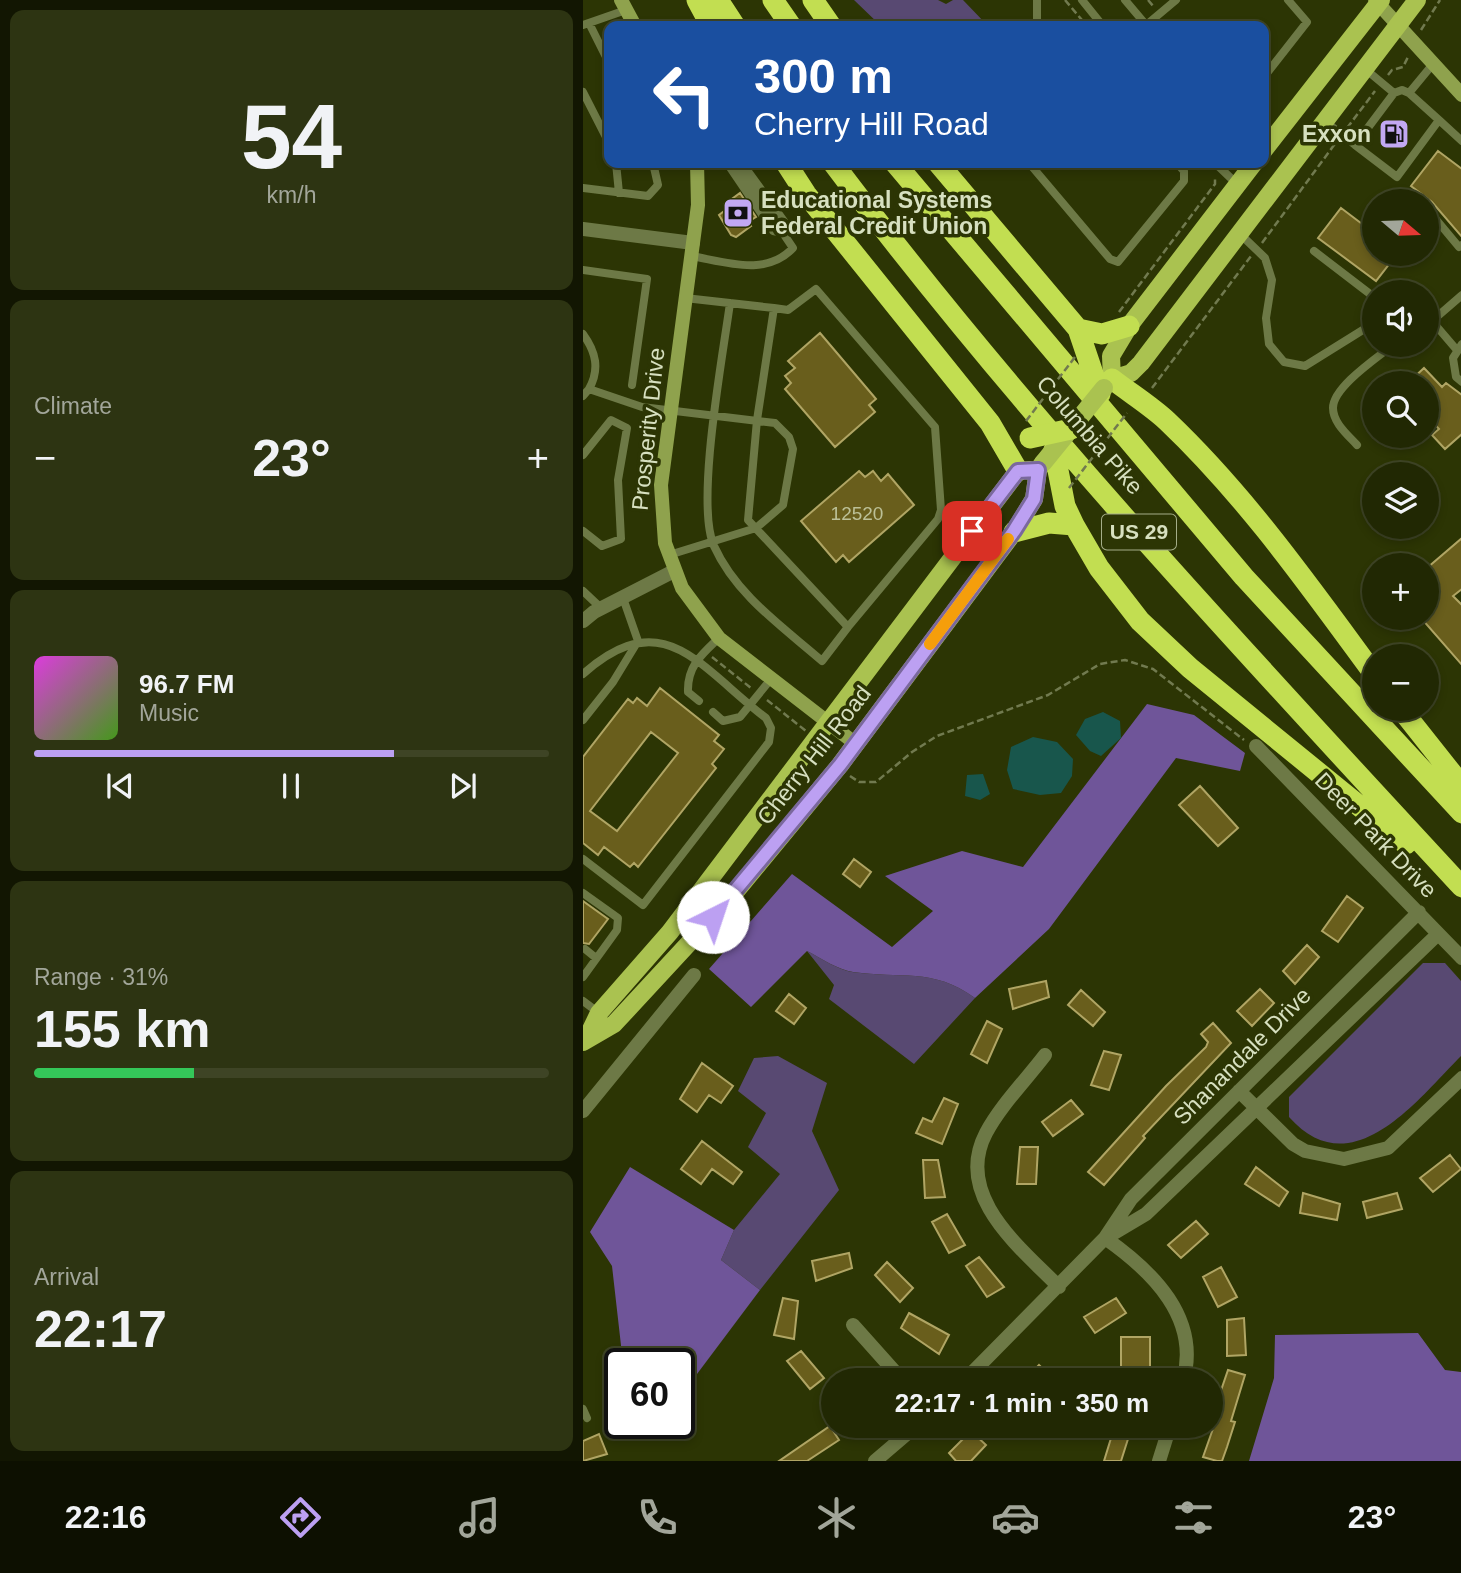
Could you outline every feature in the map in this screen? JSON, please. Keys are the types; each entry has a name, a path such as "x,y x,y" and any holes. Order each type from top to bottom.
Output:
{"highway":[{"path":"697,0 708,21"},
{"path":"718,0 732,21"},
{"path":"773,0 788,21"},
{"path":"813,0 828,21"},
{"path":"789,168 806,194 990,423 1065,486 1065,506 1074,525 1118,593 1164,645 1461,889"},
{"name":"Columbia Pike","path":"837,168 897,248 1030,407 1461,889"},
{"name":"Columbia Pike","path":"899,168 1244,577 1461,813"},
{"path":"942,168 1078,330 1103,385 1133,406 1166,420 1221,477 1362,658"},
{"path":"1078,330 1102,334 1124,320"},
{"path":"990,423 1013,438 1071,429"},
{"path":"1014,531 1049,523 1074,525"},
{"path":"1410,721 1461,786"}],"main road":[{"path":"1103,385 1131,373 1141,363 1417,0"},
{"path":"1269,143 1378,1"},
{"path":"1103,385 1124,320 1250,168"},
{"name":"Cherry Hill Road","path":"585,1040 599,1013 670,932 829,723 1038,464 1071,429 1103,385"},
{"name":"Cherry Hill Road","path":"585,1040 613,1024 685,949 856,744 1014,531 1034,499 1038,464"}],"street":[{"path":"1378,1 1397,26 1461,95"},
{"path":"624,5 632,21"},
{"name":"Prosperity Drive","path":"701,168 699,205 661,507 669,555 691,605 719,638 856,744"},
{"path":"583,229 692,250"},
{"path":"583,621 601,608 674,571"},
{"name":"Deer Park Drive","path":"1256,746 1461,958"},
{"name":"Shanandale Drive","path":"977,1368 1105,1238 1131,1199 1419,912"},
{"name":"Shanandale Drive","path":"1105,1238 1146,1214 1438,933"},
{"path":"583,1111 694,975"},
{"path":"1045,1055 986,1134 979,1159 980,1188 991,1214 1001,1227 1059,1287"},
{"path":"1239,1091 1293,1144 1305,1151 1344,1158 1358,1157 1388,1148 1461,1078"},
{"path":"1105,1238 1123,1251 1170,1298 1185,1328 1188,1343 1185,1368"},
{"path":"854,1325 892,1368"},
{"path":"875,1461 902,1438"},
{"path":"1159,1461 1166,1438"}],"lane":[{"path":"1037,0 1037,21"},
{"path":"1082,0 1099,21"},
{"path":"1125,0 1142,21"},
{"path":"1152,21 1176,0"},
{"path":"1269,71 1307,22 1288,0"},
{"path":"604,55 586,24 624,5"},
{"path":"1409,93 1433,64"},
{"path":"1364,68 1394,93"},
{"path":"1355,145 1394,93 1403,90 1461,141"},
{"path":"583,92 604,133"},
{"path":"1325,120 1397,177 1439,120"},
{"path":"616,168 619,193"},
{"path":"583,188 648,197 658,185 654,168"},
{"path":"730,168 773,231 783,233"},
{"path":"692,250 761,266 779,261 793,248 739,168"},
{"path":"746,168 784,221 783,233"},
{"path":"1033,168 1110,259 1118,262 1184,180 1181,168"},
{"path":"1220,168 1237,184"},
{"path":"1439,223 1459,247 1461,245"},
{"path":"1239,233 1265,258 1272,280 1266,318 1269,344 1284,362 1305,366 1362,330"},
{"path":"1314,251 1362,287"},
{"path":"583,270 647,279 632,385"},
{"path":"686,299 730,303 788,310 816,289 935,426 941,510 938,519 822,661 751,600 712,541 707,495 730,303"},
{"path":"1439,313 1461,295"},
{"path":"774,309 757,420 747,506 748,520 848,627"},
{"path":"1439,330 1459,347 1453,367 1461,382"},
{"path":"583,334 593,348 596,363 594,380 586,392 671,412 775,423 789,437 793,449 783,505 756,528 669,555"},
{"path":"1357,445 1339,425 1333,408 1339,391 1379,357"},
{"path":"583,455 611,420 627,428 619,480 621,539 602,546 583,531"},
{"path":"583,591 601,608"},
{"path":"623,598 638,641"},
{"path":"699,701 688,692 688,679 696,660 719,638"},
{"path":"583,720 613,682 638,641"},
{"path":"583,674 601,658 638,641 677,647 766,718 771,728 769,742 643,905 583,859"},
{"path":"713,712 723,721 740,717 771,679"},
{"path":"583,893 618,918 616,930 583,977"},
{"path":"585,949 596,958"},
{"path":"583,1001 599,1013"},
{"path":"583,1409 587,1418"}],"path":[{"path":"1065,0 1083,21"},
{"path":"1148,0 1154,7"},
{"path":"1065,486 1133,406 1153,387 1257,250 1301,187 1392,70 1403,67 1440,0"},
{"path":"1124,320 1215,184"},
{"path":"1024,435 1075,357"},
{"path":"851,778 868,783 882,780 912,752 937,736 1048,695 1092,668 1115,660 1135,662 1153,669 1240,738 1256,746"}],"shaded area":[{"path":"854,0 938,0 946,4 953,0 963,0 983,21 876,21"},
{"path":"1147,704 1194,715 1245,753 1240,771 1176,758 1049,929 975,998 960,988 930,978 847,971 807,951 751,1007 709,969 792,874 892,947 933,911 885,876 962,851 1023,867"},
{"path":"807,951 847,971 930,978 960,988 975,998 914,1064 829,999 834,985"},
{"path":"1423,963 1445,963 1461,981 1461,1056 1425,1094 1383,1129 1360,1140 1336,1143 1313,1137 1289,1117 1289,1097"},
{"path":"778,1056 827,1083 812,1131 839,1190 760,1290 721,1260 734,1230 780,1174 748,1147 766,1113 738,1091 754,1058"},
{"path":"630,1167 734,1230 721,1260 760,1290 695,1377 695,1348 621,1348 612,1266 590,1232"},
{"path":"1418,1333 1445,1370 1461,1372 1461,1461 1249,1461 1274,1378 1275,1335"}],"water":[{"path":"1103,712 1120,721 1121,738 1101,756 1090,751 1076,735 1085,719"},
{"path":"1033,737 1057,742 1073,759 1072,776 1061,793 1040,795 1013,789 1007,770 1011,747"},
{"path":"983,774 990,794 980,800 965,796 967,775"}],"building":[{"path":"1438,151 1462,169 1462,237 1439,210 1439,189 1415,189 1411,186"},
{"name":"Educational Systems Federal Credit Union","path":"740,193 756,217 748,222 751,226 736,237 731,235 719,215 728,208 725,204"},
{"path":"1341,208 1362,224 1362,266 1388,266 1375,280 1318,238"},
{"path":"820,333 876,399 869,405 875,412 835,447 785,389 791,383 785,376 795,368 788,361"},
{"path":"1446,383 1462,395 1462,434 1445,449 1439,443 1439,384 1442,387"},
{"path":"859,471 865,477 873,471 881,481 888,474 914,505 849,562 843,555 836,562 801,521"},
{"path":"1462,538 1462,589 1453,596 1462,605 1462,665 1431,630 1439,630 1439,558"},
{"path":"660,688 719,735 714,741 724,749 712,764 716,768 638,867 634,863 630,867 604,847 598,855 583,843 583,757 628,699 633,703 637,698 647,706","holes":["651,732 678,753 617,831 590,811"]},
{"path":"1200,786 1238,828 1218,846 1179,805"},
{"path":"854,859 871,872 860,887 843,874"},
{"path":"1347,896 1363,908 1338,942 1322,931"},
{"path":"583,901 608,919 589,944 583,943"},
{"path":"1307,945 1319,957 1295,984 1283,971"},
{"path":"1046,981 1049,997 1013,1009 1009,989"},
{"path":"1260,989 1274,1003 1252,1026 1237,1011"},
{"path":"1081,990 1105,1012 1093,1026 1068,1005"},
{"path":"789,994 806,1008 794,1024 776,1011"},
{"path":"987,1021 1002,1029 987,1063 971,1054"},
{"path":"1213,1023 1231,1043 1143,1136 1145,1138 1104,1185 1088,1172 1166,1086 1206,1047 1208,1042 1201,1034"},
{"path":"1104,1051 1121,1055 1109,1090 1091,1085"},
{"path":"702,1063 733,1086 721,1103 709,1095 697,1112 680,1099"},
{"path":"944,1098 958,1104 942,1144 916,1133 923,1118 932,1122"},
{"path":"1071,1100 1083,1114 1053,1136 1042,1122"},
{"path":"702,1141 742,1172 733,1184 712,1169 701,1184 681,1169"},
{"path":"1020,1147 1038,1147 1036,1184 1017,1184"},
{"path":"1450,1155 1461,1169 1433,1192 1420,1178"},
{"path":"923,1160 938,1160 945,1197 925,1198"},
{"path":"1256,1167 1288,1192 1279,1206 1245,1184"},
{"path":"1303,1193 1340,1204 1337,1220 1300,1213"},
{"path":"1397,1193 1402,1209 1367,1218 1363,1202"},
{"path":"947,1214 965,1245 949,1253 932,1222"},
{"path":"1196,1221 1208,1234 1181,1258 1168,1245"},
{"path":"849,1253 852,1268 816,1281 812,1261"},
{"path":"979,1257 1004,1287 987,1297 966,1266"},
{"path":"887,1262 913,1288 900,1302 875,1275"},
{"path":"1221,1267 1237,1297 1218,1307 1203,1277"},
{"path":"783,1298 798,1301 794,1339 774,1335"},
{"path":"1116,1298 1126,1313 1095,1333 1084,1317"},
{"path":"909,1313 949,1335 939,1354 901,1328"},
{"path":"1244,1318 1246,1355 1227,1356 1227,1320"},
{"path":"1121,1337 1150,1337 1150,1368 1121,1368"},
{"path":"801,1351 821,1374 821,1380 810,1389 787,1361"},
{"path":"1228,1370 1245,1375 1231,1421 1235,1422 1227,1447 1222,1461 1217,1461 1203,1457 1210,1438 1223,1438 1223,1385"},
{"path":"821,1432 821,1438 839,1440 807,1461 779,1461"},
{"path":"599,1434 607,1454 583,1461 583,1441"},
{"path":"964,1438 978,1438 986,1445 971,1461 956,1461 949,1453"},
{"path":"1111,1438 1128,1439 1121,1461 1104,1461"}],"slow traffic":[{"path":"930,644 1008,539"}],"place":[{"name":"Exxon","path":"1394,134"},
{"name":"Educational Systems Federal Credit Union","path":"738,213"}],"route":[{"path":"713,917 840,765 1014,531 1034,499 1038,470 1018,471 972,531"}]}
